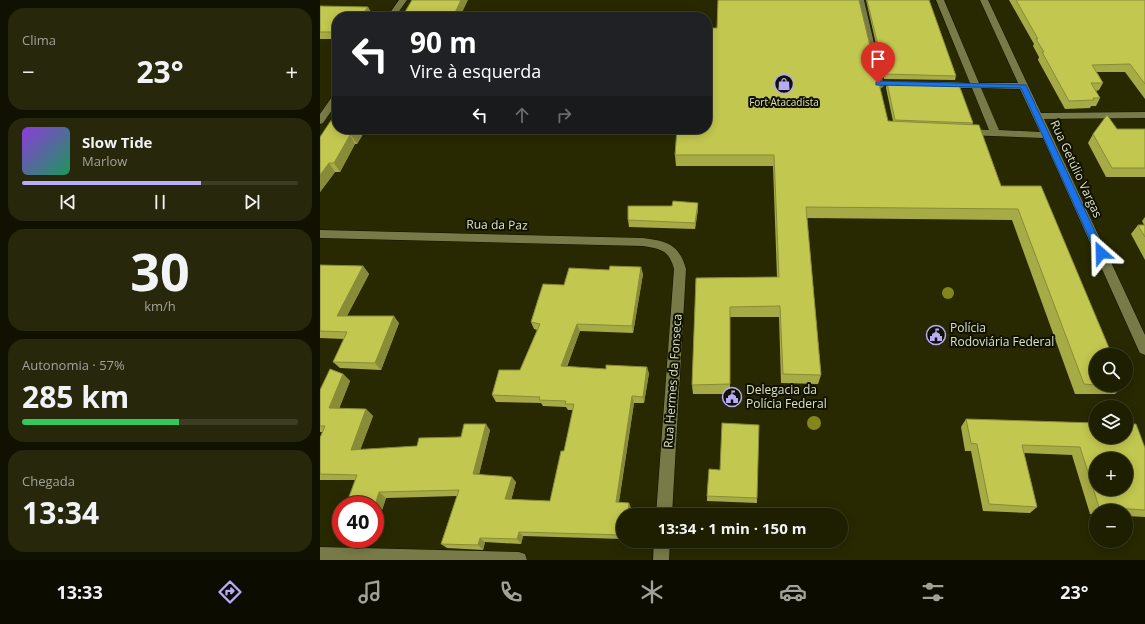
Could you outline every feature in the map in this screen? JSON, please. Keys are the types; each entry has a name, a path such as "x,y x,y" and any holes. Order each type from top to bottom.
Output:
{"street":[{"path":"395,12 403,0"},
{"path":"860,0 882,83 882,99"},
{"path":"940,0 995,133"},
{"name":"Rua Getúlio Vargas","path":"984,0 1145,349"},
{"path":"931,84 1024,86"},
{"path":"320,121 332,103"},
{"path":"1038,116 1145,115"},
{"path":"957,131 1046,135"},
{"name":"Rua da Paz","path":"320,234 643,242 660,244 671,249"},
{"name":"Rua Hermes da Fonseca","path":"664,508 680,269 678,258 671,249"},
{"path":"661,560 662,548"},
{"path":"320,555 519,560"}],"building":[{"path":"412,0 461,0 455,12 405,12"},
{"path":"718,0 859,0 888,121 979,125 1001,186 1041,186 1109,348 1089,348 1089,384 1084,384 1018,209 806,207 821,375 783,374 780,306 730,307 730,384 692,385 696,278 779,277 774,155 675,155 677,134 712,134 712,28 717,28"},
{"path":"867,0 929,0 956,76 885,74"},
{"path":"1016,0 1145,0 1145,84 1130,64 1092,65 1103,83 1091,83 1100,98 1093,98 1094,100 1069,101 1042,52 1044,52 1036,39 1038,39"},
{"path":"320,6 368,7 364,12 332,12 332,32 320,32"},
{"path":"887,83 959,85 973,123 895,120"},
{"path":"1107,115 1117,129 1145,129 1145,168 1112,168 1093,134"},
{"path":"332,119 332,134 352,134 334,163 329,163 320,175 320,137"},
{"path":"673,201 698,203 695,223 628,220 628,206 672,206"},
{"path":"1138,225 1145,225 1145,237"},
{"path":"320,265 363,266 337,316 394,316 375,363 333,362 347,332 320,331"},
{"path":"610,266 641,267 632,326 577,324 561,366 606,369 606,365 647,367 643,397 632,396 616,502 629,503 629,508 616,508 616,535 519,532 517,539 480,538 478,545 441,544 459,490 379,492 378,496 349,496 357,475 320,474 320,438 325,426 320,426 320,390 330,369 343,374 329,408 366,409 351,450 417,446 419,438 461,437 464,424 486,424 473,474 512,477 505,499 550,501 561,451 564,451 574,404 565,404 566,401 539,400 540,397 492,395 499,370 520,370 540,324 531,322 543,284 564,285 569,268 609,270"},
{"path":"966,419 1089,423 1089,444 1133,444 1133,424 1136,424 1145,448 1145,510 1133,509 1133,504 1098,504 1096,496 1133,496 1133,452 1089,452 1089,475 1080,447 1022,445 1037,507 989,504 977,444 971,443"},
{"path":"722,423 759,425 757,498 707,496 709,469 720,470"}],"place":[{"name":"Fort Atacadista","path":"784,84"},
{"name":"Polícia Rodoviária Federal","path":"936,335"},
{"name":"Delegacia da Polícia Federal","path":"732,397"}],"route":[{"path":"878,83 1024,86 1101,253"}]}
